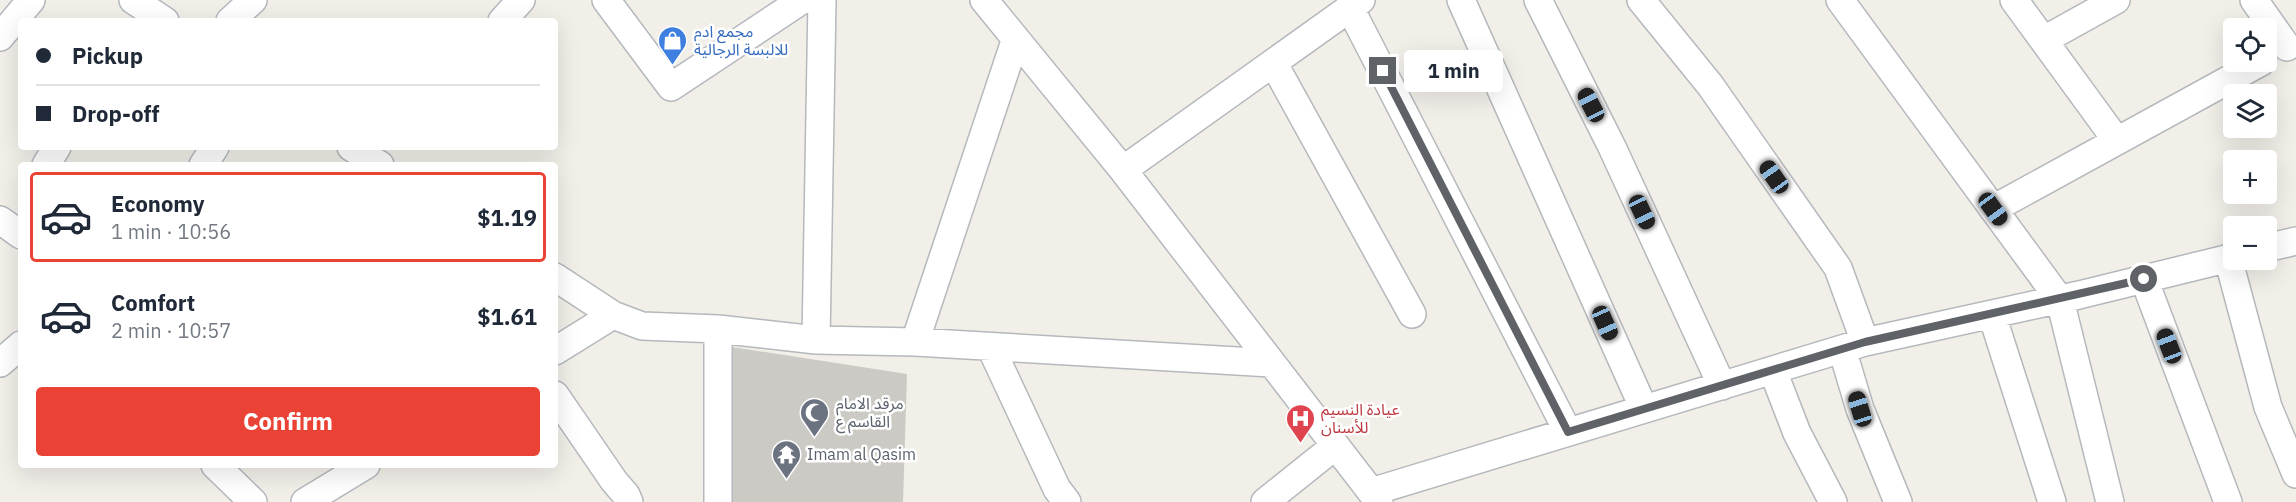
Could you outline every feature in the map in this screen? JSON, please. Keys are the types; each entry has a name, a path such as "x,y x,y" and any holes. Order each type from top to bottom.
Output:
{"street":[{"path":"0,37 31,0"},
{"path":"233,18 253,0"},
{"path":"505,18 521,0"},
{"path":"606,0 671,87 802,0"},
{"path":"816,340 822,0"},
{"path":"984,0 1015,41 1123,170 1375,497 1568,432 1854,346 2060,300 2223,260"},
{"path":"1461,0 1644,409"},
{"path":"1538,0 1612,147 1722,386"},
{"path":"1641,0 1710,85 1838,268 1854,346 1860,409 1898,502"},
{"path":"1840,0 2060,300 2110,502"},
{"path":"2014,0 2117,141"},
{"path":"2044,40 2116,0"},
{"path":"2254,0 2283,49"},
{"path":"1123,170 1356,4 1568,432"},
{"path":"915,342 1015,41"},
{"path":"1274,64 1412,314"},
{"path":"1993,209 2243,72"},
{"path":"356,150 375,162"},
{"path":"2277,245 2296,241"},
{"path":"2234,270 2268,407 2296,472"},
{"path":"558,279 613,315 642,326 718,329 816,340 915,342 1271,363"},
{"path":"2144,279 2228,502"},
{"path":"558,349 613,315"},
{"path":"1992,315 2052,502"},
{"path":"718,329 718,502"},
{"path":"0,363 18,348"},
{"path":"991,348 1057,489 1067,502"},
{"path":"1773,370 1797,433 1833,502"},
{"path":"558,399 614,482 626,495 628,502"},
{"path":"1264,502 1335,446"},
{"path":"218,468 253,502"},
{"path":"305,502 361,468"}],"building":[{"name":"مرقد الامام القاسم ع","path":"726,346 907,374 903,502 724,502"}],"place":[{"name":"مجمع ادم للالبسة الرجالية","path":"673,66"},
{"name":"مرقد الامام القاسم ع","path":"815,438"},
{"name":"عيادة النسيم للأسنان","path":"1300,444"},
{"name":"Imam al Qasim","path":"786,480"}],"route":[{"path":"1383,71 1568,432 1865,342 2079,296 2144,279"}]}
